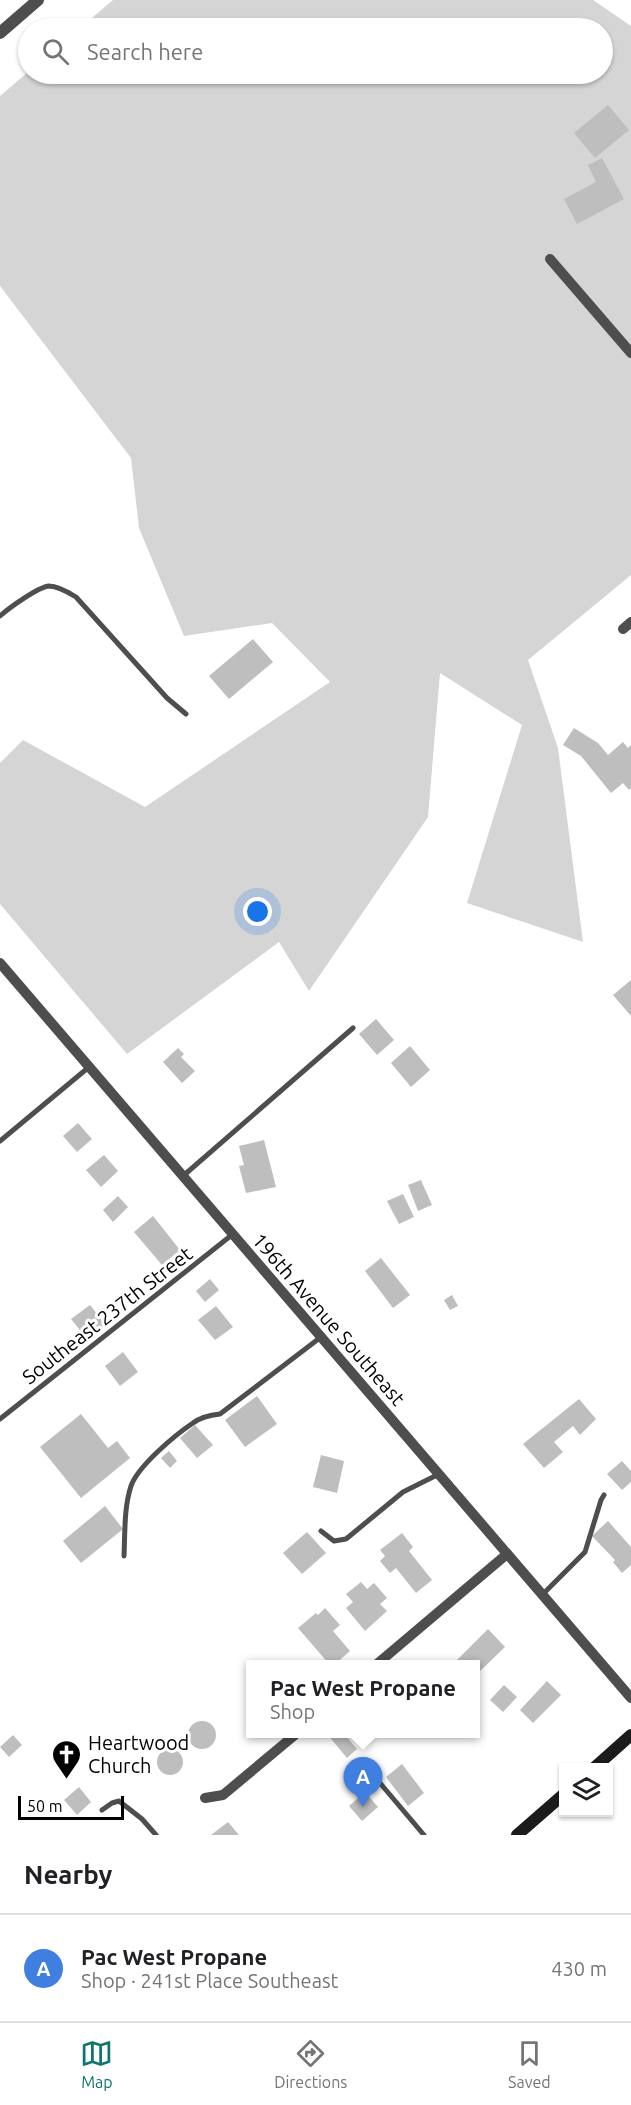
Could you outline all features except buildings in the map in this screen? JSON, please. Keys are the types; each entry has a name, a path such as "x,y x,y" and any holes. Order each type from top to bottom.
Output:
{"main road":[{"path":"599,1763 631,1736"},
{"path":"517,1835 559,1798"}],"street":[{"path":"0,33 38,0"},
{"path":"550,259 631,353"},
{"name":"196th Avenue Southeast","path":"0,963 631,1698"},
{"path":"383,1660 507,1554"},
{"path":"205,1798 223,1796 291,1738"}],"lane":[{"path":"0,616 22,599 49,586 63,590 75,597 167,698 186,714"},
{"path":"183,1176 353,1028"},
{"path":"0,1142 89,1067"},
{"name":"Southeast 237th Street","path":"0,1419 233,1234"},
{"path":"124,1556 126,1507 132,1484 154,1455 194,1422 220,1414 321,1337"},
{"path":"321,1531 334,1541 346,1539 403,1492 439,1474"},
{"path":"542,1594 585,1552 604,1495"},
{"path":"380,1783 424,1835"},
{"path":"102,1810 119,1801 142,1819 156,1835"}],"shaded area":[{"path":"113,0 593,0 631,26 631,575 528,660 558,748 583,942 467,903 522,725 440,673 428,817 309,991 279,942 127,1054 0,904 0,763 23,740 145,807 330,682 272,623 184,636 139,528 131,458 0,286 0,96 18,81 18,84 613,84 613,18 92,18"}],"place":[{"name":"Heartwood Church","path":"67,1780"},
{"name":"Pac West Propane","path":"363,1807"}]}
